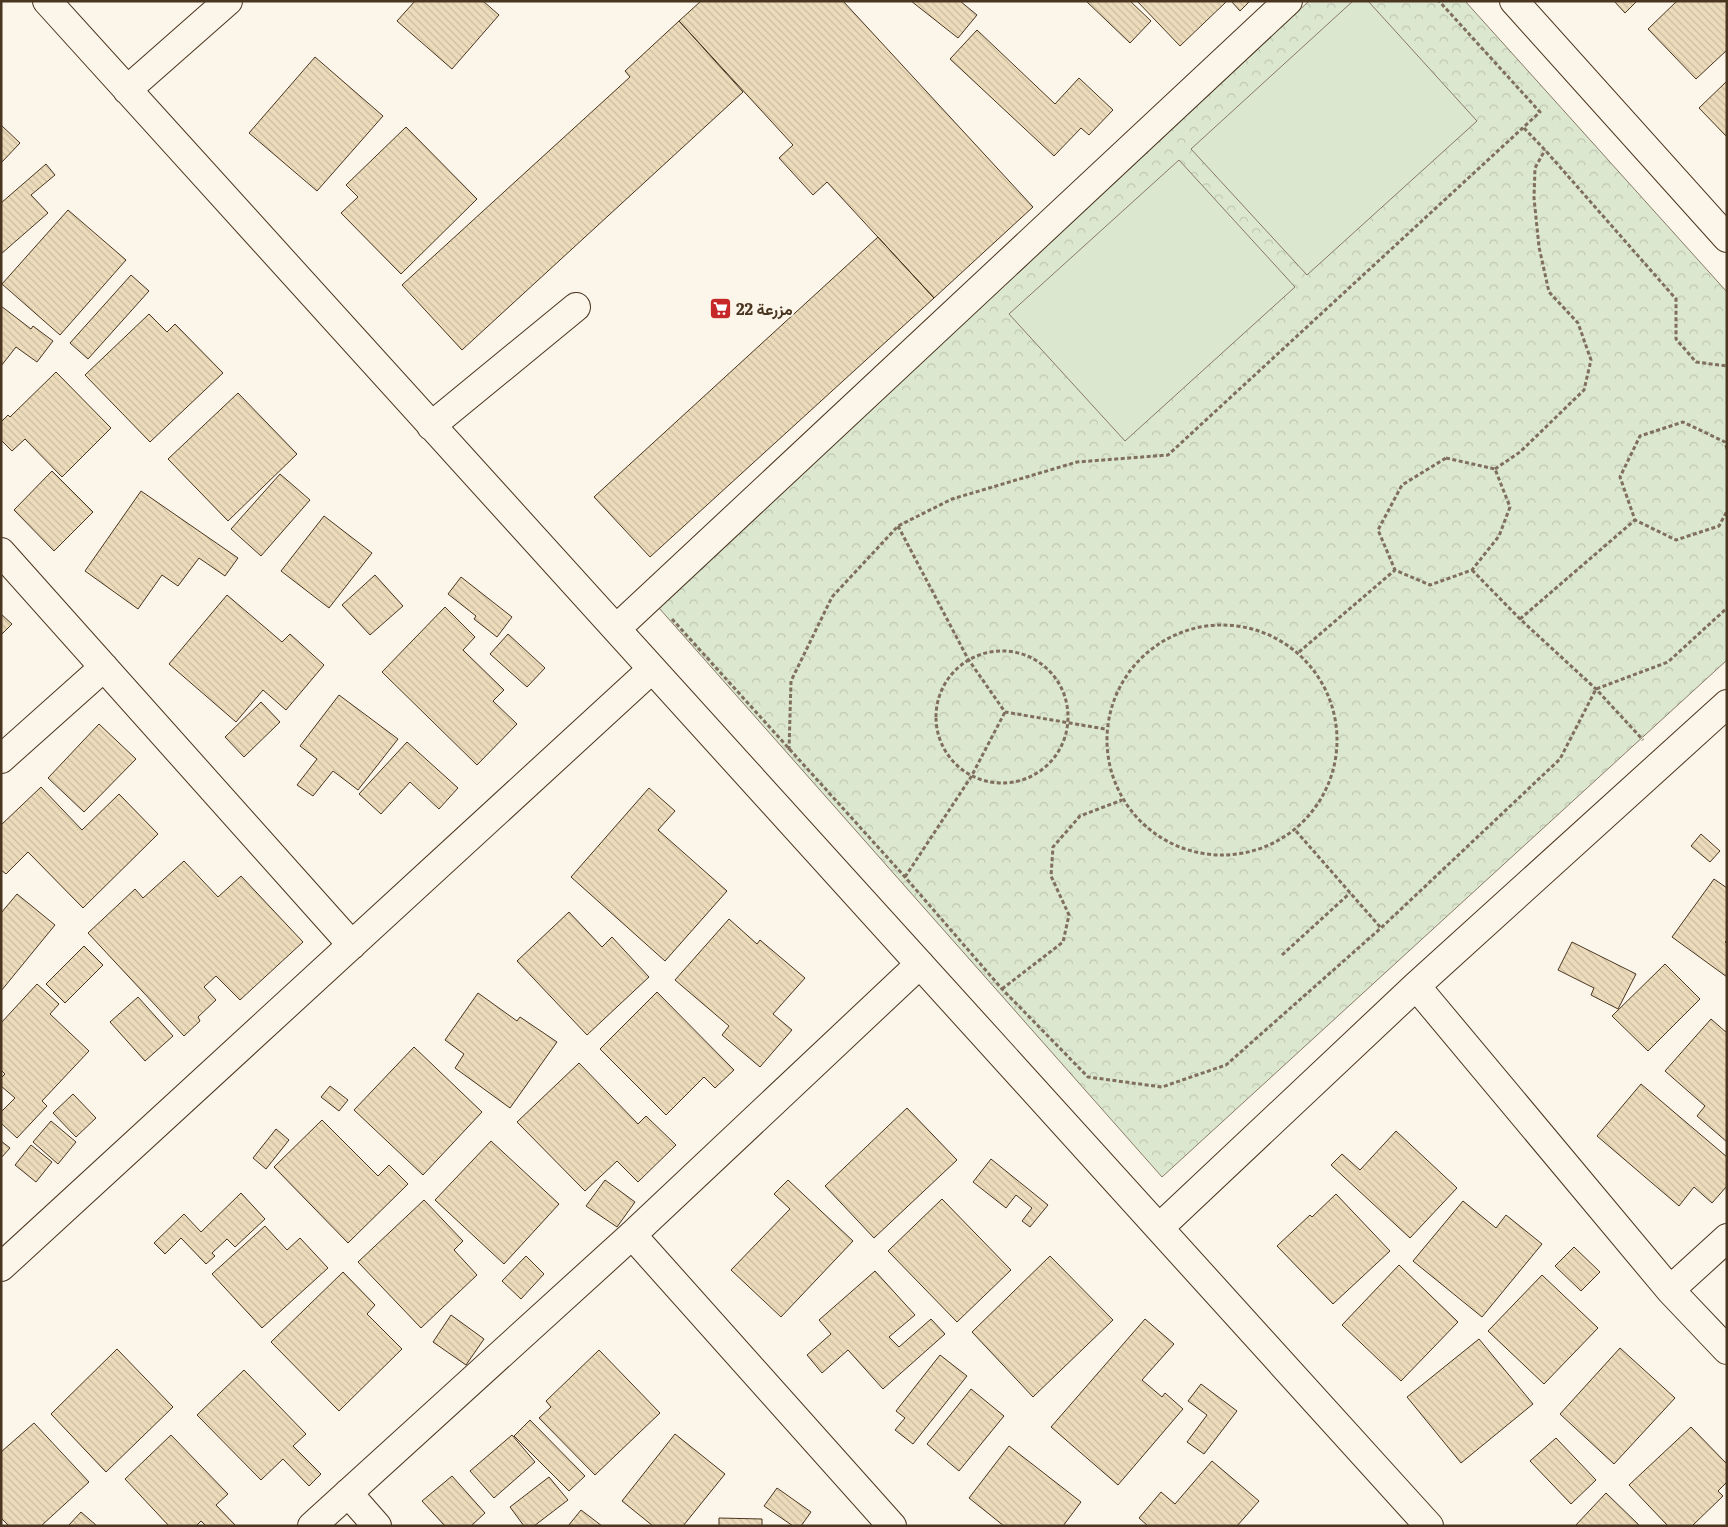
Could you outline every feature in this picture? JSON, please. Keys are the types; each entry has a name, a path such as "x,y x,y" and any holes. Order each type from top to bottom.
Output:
{"street":[{"path":"47,1 1429,1526"},
{"path":"127,90 228,1"},
{"path":"616,629 1288,1"},
{"path":"1514,1 1727,238"},
{"path":"431,426 576,307"},
{"path":"1,552 352,945"},
{"path":"1,759 104,667"},
{"path":"1,1268 652,669"},
{"path":"1160,1228 1416,986 1727,704"},
{"path":"312,1526 632,1236 920,964"},
{"path":"1416,986 1670,1290 1727,1350"},
{"path":"632,1236 892,1526"},
{"path":"1670,1290 1727,1238"},
{"path":"348,1493 378,1526"}],"path":[{"path":"789,750 791,681 832,597 898,526 952,499 1077,462 1168,455 1540,112 1439,1"},
{"path":"1524,128 1676,299 1676,339 1696,362 1727,366"},
{"path":"1495,469 1510,507 1499,536 1472,570 1430,585 1395,570 1378,530 1402,485 1446,458 1495,469 1520,452 1584,390 1591,360 1578,323 1549,292 1539,247 1534,198 1536,168 1545,150"},
{"path":"1727,448 1724,442 1683,422 1640,436 1620,477 1635,520 1676,540 1719,526 1727,511"},
{"path":"1520,619 1635,520"},
{"path":"898,526 968,659 1005,712 1106,729"},
{"path":"1299,652 1395,570"},
{"path":"1472,570 1520,619 1596,690 1663,762"},
{"path":"651,596 905,877 1002,989 1088,1078 1162,1087 1226,1065 1381,928 1560,759 1596,690 1668,662 1727,608"},
{"path":"1203,625 1254,628 1299,652 1329,693 1339,742 1327,791 1295,831 1251,852 1202,854 1156,836 1122,800 1106,729 1121,681 1156,644 1203,625"},
{"path":"1003,650 1038,660 1063,687 1070,723 1059,754 1035,776 1003,785 971,777 945,753 934,719 943,685 968,659 1003,650"},
{"path":"905,877 971,777 1005,712"},
{"path":"1002,989 1063,942 1069,914 1051,876 1053,847 1080,816 1122,800"},
{"path":"1295,831 1381,928"},
{"path":"1282,955 1350,893"}],"green space":[{"path":"1309,1 1465,1 1727,292 1727,660 1162,1177 659,608"},
{"path":"1353,1 1368,1 1477,121 1307,275 1191,149"},
{"path":"1179,160 1295,287 1125,441 1009,314"}],"building":[{"path":"415,1 483,1 499,15 452,69 397,21"},
{"path":"701,1 843,1 1033,207 934,298 827,182 813,195 779,158 793,145 679,21"},
{"path":"911,1 960,1 977,15 958,38"},
{"path":"1086,1 1130,1 1151,21 1130,43"},
{"path":"1137,1 1227,1 1180,46"},
{"path":"1231,1 1250,1 1240,11"},
{"path":"1614,1 1637,1 1625,13"},
{"path":"1677,1 1727,1 1727,50 1696,79 1648,29"},
{"path":"679,21 743,92 462,350 402,285 630,77 625,71"},
{"path":"977,30 1055,104 1079,78 1113,110 1089,135 1081,128 1054,156 950,59"},
{"path":"315,57 383,116 317,191 249,133"},
{"path":"1727,81 1727,137 1699,108"},
{"path":"1,125 20,143 1,163"},
{"path":"406,127 477,199 401,274 341,213 358,197 346,185"},
{"path":"46,164 55,175 31,195 48,213 1,254 1,203"},
{"path":"68,210 126,260 60,335 2,284"},
{"path":"878,237 934,298 650,557 594,497"},
{"path":"131,275 149,291 88,359 70,343"},
{"path":"1,306 31,329 33,326 53,341 37,362 16,347 1,366"},
{"path":"149,314 167,332 175,324 223,373 150,442 85,375"},
{"path":"56,372 111,428 62,477 25,439 12,451 1,440 1,422 8,415 10,417"},
{"path":"238,393 297,454 228,521 168,459"},
{"path":"52,471 93,512 54,551 14,510"},
{"path":"280,474 310,500 261,556 231,529"},
{"path":"141,491 238,558 225,576 199,558 178,586 162,575 138,609 85,571"},
{"path":"324,516 372,553 329,608 281,571"},
{"path":"375,575 403,606 370,635 342,605"},
{"path":"461,577 512,617 497,637 474,619 476,616 448,594"},
{"path":"227,595 282,642 290,634 324,665 286,710 263,690 236,722 169,664"},
{"path":"445,607 475,637 463,650 504,690 493,701 517,724 477,765 382,672"},
{"path":"1,614 12,624 1,635"},
{"path":"508,634 545,668 527,687 490,654"},
{"path":"339,695 398,739 358,790 333,771 313,796 297,785 317,759 300,746"},
{"path":"261,702 280,722 244,757 225,737"},
{"path":"99,724 136,759 84,812 48,778"},
{"path":"407,742 458,788 439,809 410,782 381,814 359,794"},
{"path":"41,787 82,830 119,794 158,834 83,908 28,852 6,874 1,870 1,825"},
{"path":"649,788 675,811 658,830 727,891 665,961 571,877"},
{"path":"1701,834 1720,851 1710,862 1691,846"},
{"path":"184,861 218,897 241,876 303,942 240,1000 216,976 204,987 216,1000 198,1017 200,1021 184,1036 88,933 135,889 143,898"},
{"path":"1714,879 1727,888 1727,940 1725,942 1727,944 1727,977 1672,937"},
{"path":"17,894 55,925 1,991 1,913"},
{"path":"569,912 602,947 612,937 649,977 587,1035 517,961"},
{"path":"729,919 757,944 760,940 805,978 773,1014 792,1030 760,1067 722,1035 729,1026 675,980"},
{"path":"1572,942 1636,974 1618,1009 1591,995 1594,988 1558,970"},
{"path":"84,946 103,965 65,1003 46,984"},
{"path":"1665,964 1700,999 1648,1051 1612,1016"},
{"path":"37,984 59,1004 50,1014 89,1051 42,1101 47,1106 17,1138 1,1123 1,1112 15,1098 1,1086 1,1078 5,1074 1,1070 1,1023"},
{"path":"657,992 734,1070 715,1088 704,1077 666,1115 600,1049"},
{"path":"478,993 517,1021 520,1017 557,1042 510,1108 455,1068 464,1054 445,1040"},
{"path":"138,997 173,1036 145,1061 110,1022"},
{"path":"1711,1019 1727,1033 1727,1142 1697,1116 1705,1106 1665,1071"},
{"path":"414,1047 482,1112 423,1175 354,1110"},
{"path":"579,1063 638,1124 646,1116 676,1145 638,1182 617,1161 585,1191 517,1122"},
{"path":"1641,1084 1727,1157 1727,1186 1712,1203 1694,1187 1679,1206 1597,1136"},
{"path":"330,1086 348,1100 339,1111 321,1097"},
{"path":"73,1094 96,1118 76,1137 53,1113"},
{"path":"907,1108 957,1160 874,1238 825,1186"},
{"path":"322,1120 378,1176 389,1165 408,1184 348,1243 274,1167"},
{"path":"51,1121 76,1142 58,1164 33,1142"},
{"path":"276,1129 289,1140 266,1169 253,1158"},
{"path":"1396,1131 1457,1188 1410,1238 1331,1165 1342,1154 1360,1170"},
{"path":"1,1141 10,1148 1,1158"},
{"path":"491,1141 559,1204 504,1264 435,1200"},
{"path":"31,1145 52,1162 36,1182 15,1165"},
{"path":"991,1159 1048,1205 1030,1227 1022,1221 1032,1208 1016,1195 1006,1208 973,1182"},
{"path":"605,1180 635,1202 617,1227 586,1206"},
{"path":"788,1180 853,1241 781,1317 731,1270 790,1209 774,1194"},
{"path":"241,1193 265,1219 235,1247 227,1239 212,1253 215,1256 206,1264 181,1238 165,1254 154,1243 184,1214 201,1232"},
{"path":"1336,1194 1390,1251 1333,1304 1277,1246"},
{"path":"942,1199 1011,1270 957,1322 888,1251"},
{"path":"424,1200 463,1241 454,1250 477,1275 421,1328 358,1262"},
{"path":"1463,1201 1496,1228 1506,1215 1542,1244 1482,1317 1413,1261"},
{"path":"265,1226 287,1250 300,1238 328,1268 262,1328 212,1274"},
{"path":"1574,1247 1600,1272 1581,1291 1555,1266"},
{"path":"526,1256 544,1274 521,1299 502,1281"},
{"path":"1050,1256 1113,1320 1033,1397 972,1332"},
{"path":"1399,1265 1458,1322 1401,1381 1342,1325"},
{"path":"875,1271 915,1315 889,1337 899,1347 931,1319 945,1334 883,1389 848,1350 822,1373 807,1355 831,1334 819,1320"},
{"path":"343,1272 375,1305 367,1314 402,1349 339,1411 271,1342"},
{"path":"1542,1275 1598,1328 1544,1384 1488,1331"},
{"path":"451,1315 484,1339 466,1365 433,1342"},
{"path":"1145,1319 1174,1344 1142,1380 1162,1397 1165,1393 1183,1409 1118,1485 1051,1427"},
{"path":"1479,1339 1533,1404 1461,1463 1407,1397"},
{"path":"1620,1348 1675,1398 1614,1464 1560,1414"},
{"path":"117,1349 173,1407 106,1472 51,1414"},
{"path":"599,1350 660,1413 595,1475 539,1418 551,1407 546,1401"},
{"path":"940,1355 967,1376 913,1444 895,1430 905,1418 896,1411"},
{"path":"244,1370 306,1434 293,1446 321,1474 309,1486 283,1459 261,1480 197,1415"},
{"path":"1201,1384 1237,1411 1204,1454 1187,1442 1207,1415 1188,1401"},
{"path":"971,1389 1004,1416 959,1471 927,1444"},
{"path":"530,1420 585,1476 569,1491 514,1436"},
{"path":"34,1423 89,1482 41,1526 9,1526 1,1518 1,1452"},
{"path":"1691,1427 1727,1464 1727,1482 1718,1491 1723,1496 1692,1526 1668,1526 1629,1485"},
{"path":"675,1434 725,1474 683,1526 653,1526 622,1501"},
{"path":"171,1435 228,1494 216,1505 236,1526 206,1526 201,1521 196,1526 169,1526 125,1479"},
{"path":"512,1435 535,1462 494,1498 470,1471"},
{"path":"1556,1438 1596,1480 1571,1504 1530,1461"},
{"path":"1009,1446 1081,1502 1063,1526 1004,1526 969,1498"},
{"path":"1212,1461 1259,1501 1237,1526 1148,1526 1139,1518 1161,1492 1175,1504"},
{"path":"452,1476 485,1513 471,1526 445,1526 422,1501"},
{"path":"549,1477 568,1500 534,1526 524,1526 510,1507"},
{"path":"777,1488 811,1512 801,1526 793,1526 764,1506"},
{"path":"1606,1493 1640,1526 1575,1526"},
{"path":"581,1510 602,1526 568,1526"},
{"path":"81,1512 97,1526 68,1526"},
{"path":"719,1518 762,1519 762,1526 719,1526"}],"place":[{"name":"مزرعة 22","path":"720,309"}]}
